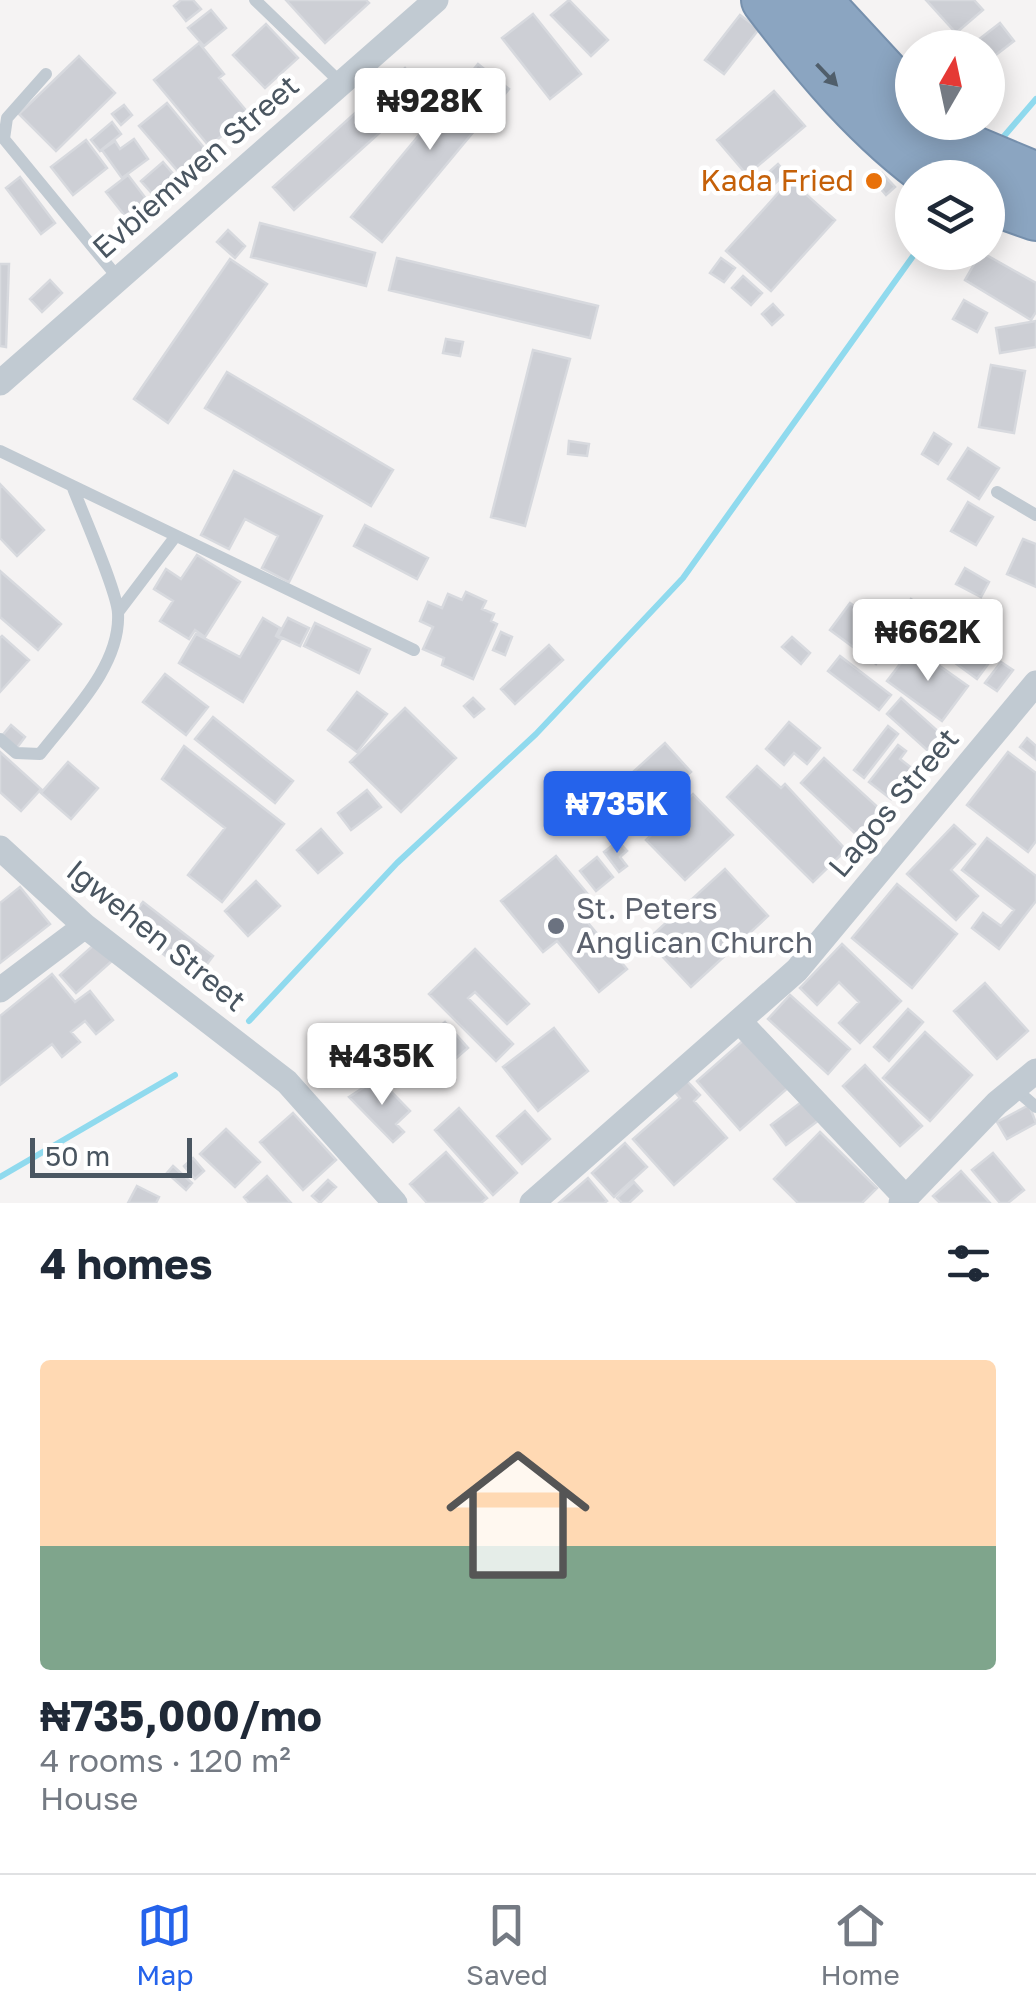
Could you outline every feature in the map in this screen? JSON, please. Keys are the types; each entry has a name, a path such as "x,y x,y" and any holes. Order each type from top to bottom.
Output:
{"highway":[{"path":"766,0 807,54 886,137 942,156 1020,191"},
{"path":"825,3 895,84"}],"street":[{"name":"Evbiemwen Street","path":"0,383 436,0"},
{"name":"Lagos Street","path":"532,1203 797,970 1036,683"},
{"name":"Igwehen Street","path":"0,848 85,926 287,1082 395,1203"},
{"path":"0,990 85,926"},
{"path":"740,1023 904,1200 1014,1088 1036,1072"}],"lane":[{"path":"255,0 341,83"},
{"path":"46,74 7,118 4,139 119,279"},
{"path":"0,451 414,650"},
{"path":"73,488 119,611"},
{"path":"998,492 1036,515"},
{"path":"0,739 16,752 40,754 99,677 114,642 119,611 176,537"},
{"path":"1014,1088 1036,1107"}],"building":[{"path":"181,0 193,0 201,9 186,21 174,6"},
{"path":"286,0 366,0 369,3 325,43"},
{"path":"569,0 608,40 591,56 551,15"},
{"path":"926,0 974,0 983,10 960,30 953,30"},
{"path":"211,10 226,28 204,46 188,28"},
{"path":"533,14 581,74 550,99 502,38"},
{"path":"740,15 759,29 724,74 705,60"},
{"path":"1000,23 1014,41 1005,48 1005,30 991,30"},
{"path":"266,24 298,58 265,88 233,55"},
{"path":"199,43 224,74 219,78 249,114 209,146 154,80"},
{"path":"79,56 115,93 56,151 19,114"},
{"path":"478,64 509,89 382,242 351,217"},
{"path":"405,68 426,91 294,210 273,187"},
{"path":"774,91 805,126 747,175 717,140"},
{"path":"167,103 215,161 188,183 139,126"},
{"path":"124,105 132,115 121,125 112,114"},
{"path":"112,122 121,134 100,151 91,140"},
{"path":"134,139 148,159 122,178 102,150 115,141 120,149"},
{"path":"86,140 107,168 73,195 51,167"},
{"path":"163,162 187,190 165,208 141,181"},
{"path":"778,164 786,173 767,191 758,182"},
{"path":"882,173 895,187 886,195 874,181"},
{"path":"128,175 147,200 125,216 106,192"},
{"path":"20,177 55,223 41,234 6,188"},
{"path":"790,180 835,220 771,291 726,251"},
{"path":"260,223 375,253 366,286 251,257"},
{"path":"228,230 245,246 235,258 217,242"},
{"path":"397,258 598,306 590,338 389,290"},
{"path":"721,258 735,268 724,282 710,273"},
{"path":"230,259 267,284 168,423 134,399"},
{"path":"0,264 9,264 6,347 0,346"},
{"path":"1005,266 1036,283 1036,312 1031,320 965,280 971,270 1005,270"},
{"path":"743,276 762,293 751,305 732,288"},
{"path":"50,280 62,293 42,312 30,299"},
{"path":"964,300 987,313 977,332 953,319"},
{"path":"773,304 783,315 772,325 762,314"},
{"path":"1036,321 1036,347 1000,353 996,328"},
{"path":"446,339 463,342 460,356 443,353"},
{"path":"533,350 570,359 525,526 491,517"},
{"path":"991,365 1025,371 1014,433 979,427"},
{"path":"227,372 393,470 371,506 205,408"},
{"path":"934,433 951,444 938,464 922,454"},
{"path":"569,441 589,444 587,456 568,454"},
{"path":"968,448 999,468 979,499 948,479"},
{"path":"234,471 322,516 289,582 262,568 278,536 245,519 229,549 201,535"},
{"path":"0,484 44,530 17,556 0,538"},
{"path":"968,502 993,517 976,545 951,531"},
{"path":"365,525 428,558 417,579 354,546"},
{"path":"1023,539 1036,544 1036,587 1007,574"},
{"path":"197,555 240,582 205,637 195,630 189,639 160,621 173,601 154,589 166,569 181,579"},
{"path":"965,568 989,582 981,597 956,584"},
{"path":"0,571 61,624 38,650 0,617"},
{"path":"466,592 486,601 482,609 494,614 491,621 497,624 473,679 442,665 444,658 423,649 433,627 420,621 428,602 442,608 448,594 462,600"},
{"path":"911,599 954,627 944,642 901,613"},
{"path":"850,603 896,637 876,664 830,630"},
{"path":"263,618 280,628 276,636 281,639 243,702 179,663 196,634 240,657"},
{"path":"288,618 309,628 300,646 278,636"},
{"path":"315,623 370,649 359,673 304,646"},
{"path":"961,631 994,656 977,679 943,654"},
{"path":"501,632 512,637 505,655 493,650"},
{"path":"792,637 810,653 801,664 782,647"},
{"path":"0,638 29,660 0,692"},
{"path":"549,645 563,660 515,704 501,689"},
{"path":"913,647 968,686 942,721 887,681"},
{"path":"840,656 891,695 879,710 828,671"},
{"path":"1001,662 1013,670 997,691 985,683"},
{"path":"165,674 208,707 186,735 143,702"},
{"path":"357,692 387,714 357,752 328,730"},
{"path":"473,698 484,709 474,717 464,706"},
{"path":"901,698 941,734 927,750 887,714"},
{"path":"405,708 456,758 401,812 350,762"},
{"path":"213,717 293,781 275,803 195,739"},
{"path":"789,722 820,748 807,764 794,753 784,765 766,749"},
{"path":"11,725 25,737 16,749 1,737"},
{"path":"888,726 898,734 864,778 854,770"},
{"path":"1027,738 1036,746 1036,760 1020,747"},
{"path":"665,743 691,772 635,821 610,793"},
{"path":"898,745 906,751 900,759 913,769 891,799 869,782"},
{"path":"184,746 284,824 222,902 188,875 225,828 162,779"},
{"path":"0,752 41,789 21,811 0,792"},
{"path":"1008,752 1036,773 1036,841 1028,852 967,805"},
{"path":"824,758 883,812 859,837 801,783"},
{"path":"68,762 98,788 71,819 41,793"},
{"path":"757,766 781,788 785,784 846,850 813,882 727,797"},
{"path":"367,790 381,807 351,830 338,813"},
{"path":"693,794 733,835 685,880 646,840"},
{"path":"954,825 975,844 951,870 978,896 956,920 907,874"},
{"path":"321,829 342,853 318,873 297,850"},
{"path":"987,838 1036,876 1036,901 999,949 972,928 983,913 1001,926 1014,910 962,870"},
{"path":"618,841 627,851 620,857 627,866 619,872 604,852"},
{"name":"St. Peters Anglican Church","path":"556,856 592,899 578,911 627,969 599,992 557,941 543,952 501,901"},
{"path":"597,857 613,877 596,891 580,871"},
{"path":"725,869 768,916 691,987 647,940"},
{"path":"256,881 280,906 248,936 225,911"},
{"path":"897,884 957,934 912,988 852,938"},
{"path":"20,887 50,924 0,963 0,903"},
{"path":"143,902 213,956 196,979 125,925"},
{"path":"96,943 112,961 76,993 60,975"},
{"path":"842,944 901,1001 860,1043 839,1023 859,1002 839,982 817,1005 800,988"},
{"path":"475,949 529,1004 507,1024 475,992 468,998 513,1044 496,1061 429,994"},
{"path":"52,974 75,1002 90,991 113,1020 96,1034 85,1021 71,1032 80,1042 62,1057 52,1044 0,1085 0,1016"},
{"path":"985,983 1028,1031 997,1059 954,1011"},
{"path":"790,995 850,1049 828,1074 768,1019"},
{"path":"908,1009 923,1022 889,1061 874,1047"},
{"path":"445,1022 468,1048 440,1072 417,1046"},
{"path":"554,1028 588,1071 538,1111 503,1067"},
{"path":"925,1032 972,1075 930,1121 883,1078"},
{"path":"746,1038 789,1087 740,1130 697,1081"},
{"path":"865,1065 922,1126 900,1146 843,1086"},
{"path":"378,1078 410,1111 396,1124 404,1132 393,1142 349,1097"},
{"path":"686,1080 700,1095 694,1101 727,1138 674,1185 633,1139 680,1098 674,1091"},
{"path":"804,1100 819,1120 786,1145 771,1125"},
{"path":"1029,1105 1036,1123 1007,1139 997,1122"},
{"path":"459,1108 517,1173 493,1195 435,1130"},
{"path":"525,1111 550,1139 522,1164 497,1136"},
{"path":"293,1113 336,1160 303,1190 260,1142"},
{"path":"226,1129 260,1162 235,1187 200,1154"},
{"path":"820,1132 877,1188 862,1203 798,1203 774,1179"},
{"path":"625,1143 647,1167 614,1197 592,1173"},
{"path":"446,1152 487,1198 481,1203 427,1203 410,1184"},
{"path":"993,1153 1024,1190 1008,1203 1000,1203 972,1170"},
{"path":"193,1158 204,1171 195,1179 184,1166"},
{"path":"173,1166 192,1183 186,1190 167,1173"},
{"path":"961,1171 990,1203 940,1203 933,1196"},
{"path":"267,1176 291,1203 249,1203 244,1197"},
{"path":"588,1178 607,1201 559,1203"},
{"path":"328,1180 336,1187 320,1203 312,1196"},
{"path":"634,1182 642,1191 629,1203 622,1203 617,1198"},
{"path":"137,1186 159,1197 156,1203 128,1203"}],"waterway":[{"path":"999,142 1036,99"},
{"path":"249,1021 397,863 536,734 683,578 903,270"},
{"path":"0,1177 175,1075"}],"place":[{"name":"Kada Fried","path":"874,181"},
{"name":"St. Peters Anglican Church","path":"556,926"}]}
